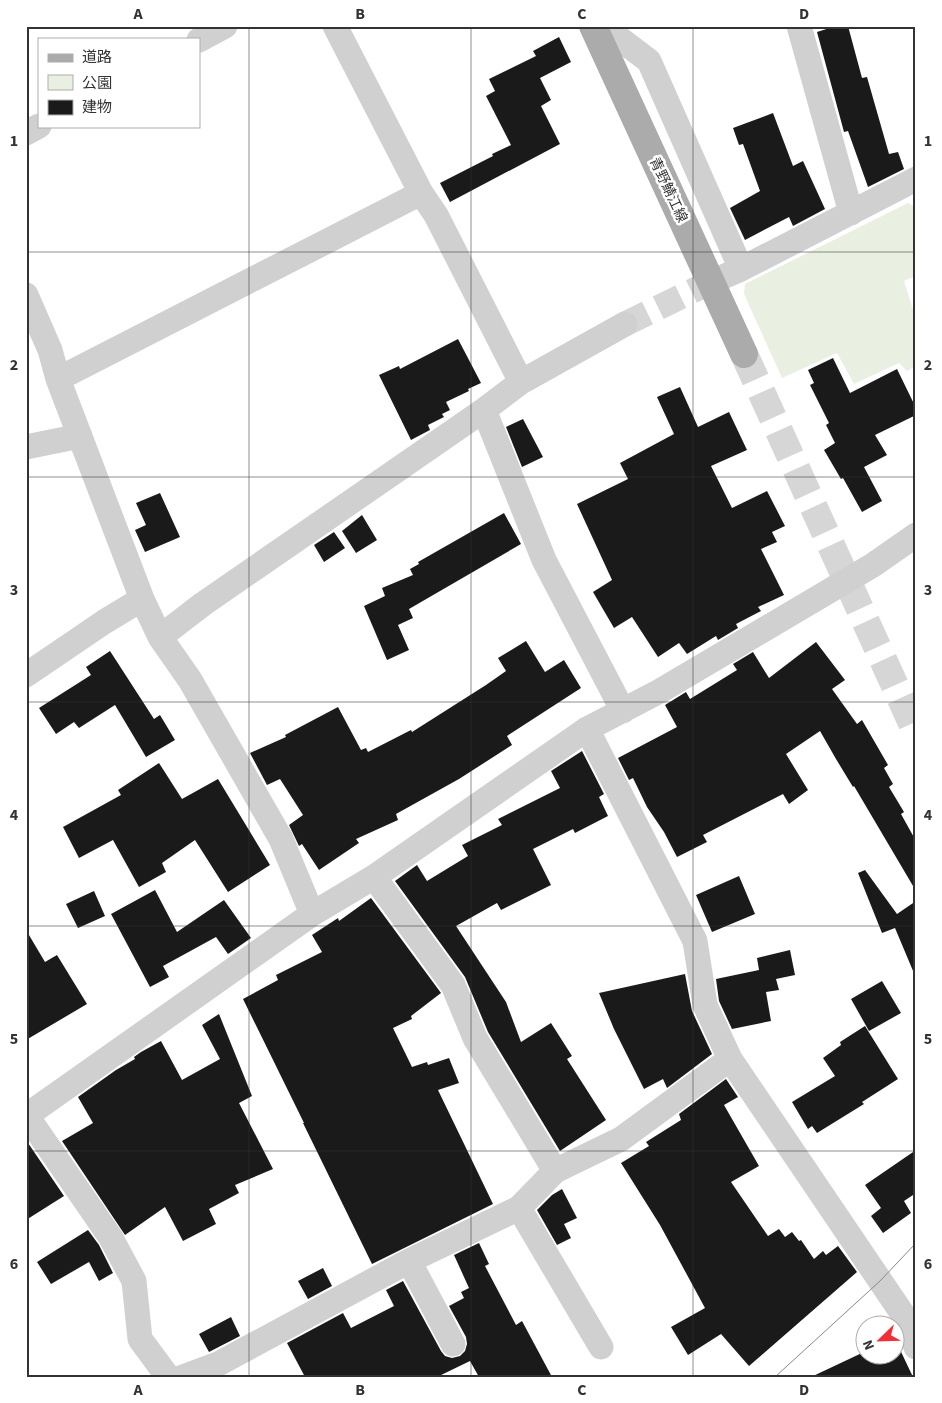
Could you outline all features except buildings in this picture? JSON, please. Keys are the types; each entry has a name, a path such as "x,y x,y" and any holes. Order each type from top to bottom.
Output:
{"main road":[{"name":"青野鯖江線","path":"593,26 744,354"}],"street":[{"path":"200,39 225,26"},
{"path":"335,26 421,193 436,215 521,382"},
{"path":"603,26 649,62 732,273 851,213 912,189"},
{"path":"799,26 851,213"},
{"path":"26,133 38,127"},
{"path":"58,379 421,193"},
{"path":"26,295 50,350 58,379 142,599 160,637 190,680 281,839 312,914"},
{"path":"160,637 203,604 484,410 521,382 625,324"},
{"path":"484,410 544,560 623,711"},
{"path":"26,447 80,436"},
{"path":"168,1377 140,1339 134,1281 111,1238 27,1116 312,914 374,877 587,730 660,691 873,565 916,535"},
{"path":"26,675 104,622 142,599"},
{"path":"587,730 695,941 705,1005 730,1059 904,1316 916,1347"},
{"path":"374,877 453,985 475,1038 555,1171"},
{"path":"183,1377 218,1364 409,1262 519,1208 555,1171 621,1139 730,1059"},
{"path":"519,1208 601,1347"},
{"path":"409,1262 454,1344"}],"green space":[{"path":"908,203 916,208 916,276 904,281 916,319 916,366 907,371 899,363 854,384 837,353 782,378 744,294 745,284"}],"tunnel":[{"path":"625,324 723,276"},
{"path":"744,354 916,732"}],"tram line":[{"path":"775,1377 880,1281 916,1243"}]}
